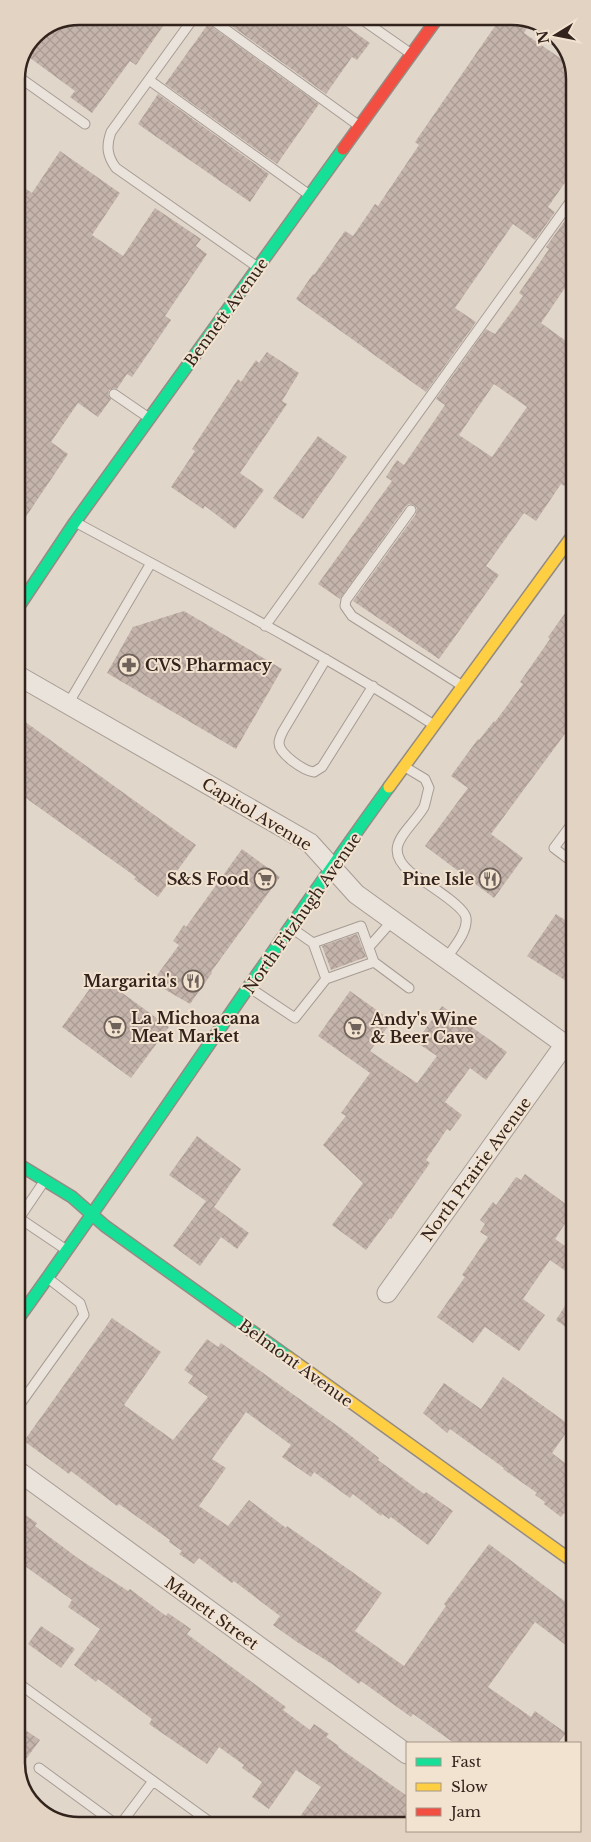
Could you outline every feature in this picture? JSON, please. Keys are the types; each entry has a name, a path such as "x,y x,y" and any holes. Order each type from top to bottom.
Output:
{"street":[{"name":"Bennett Avenue","path":"25,597 75,522 433,25"},
{"name":"North Fitzhugh Avenue","path":"25,1310 250,988 332,866 566,545"},
{"name":"Capitol Avenue","path":"25,679 310,843 356,894 566,1045"},
{"name":"North Prairie Avenue","path":"387,1293 566,1053"},
{"name":"Belmont Avenue","path":"25,1168 72,1197 106,1226 566,1557"},
{"name":"Manett Street","path":"25,1476 406,1753"}],"lane":[{"path":"189,25 111,132 107,151 110,160 116,168 258,267"},
{"path":"220,25 360,126"},
{"path":"370,25 412,54"},
{"path":"149,80 311,195"},
{"path":"25,81 85,124"},
{"path":"265,626 566,208"},
{"path":"114,394 150,418"},
{"path":"411,510 346,600 345,606 352,616 464,686"},
{"path":"75,522 326,659 373,686 435,726"},
{"path":"68,704 151,563"},
{"path":"326,659 279,742 282,752 307,771 314,772 322,767 373,686"},
{"path":"405,767 425,779 429,788 424,806 398,841 396,851 398,858 403,866 457,906 466,915 462,935 446,959"},
{"path":"566,832 554,848 566,856"},
{"path":"369,947 392,921"},
{"path":"313,943 361,926 374,962 409,988"},
{"path":"291,927 313,943 326,979"},
{"path":"250,988 295,1018 326,979 374,962"},
{"path":"25,1209 46,1180"},
{"path":"25,1223 67,1250"},
{"path":"25,1397 84,1315 80,1303 48,1278"},
{"path":"25,1688 203,1817"},
{"path":"39,1768 108,1817"},
{"path":"125,1817 153,1781"}],"building":[{"path":"79,25 164,25 136,65 130,61 92,113 70,97 75,91 29,57 34,49 49,34 58,29"},
{"path":"207,25 209,25 319,104 277,164 165,84"},
{"path":"230,25 345,25 370,43 357,60 352,57 326,94"},
{"path":"496,25 515,25 527,28 524,33 531,38 531,60 563,60 566,72 566,181 548,207 555,212 535,240 513,224 455,308 476,322 426,392 296,299 345,231 353,236 375,204 378,206 419,145 415,142"},
{"path":"158,94 269,174 250,202 138,124"},
{"path":"60,151 120,193 92,235 123,256 155,208 201,239 196,246 207,254 165,316 171,320 132,377 127,374 117,389 109,390 108,394 111,399 98,417 78,403 51,442 68,454 25,518 25,188 32,193"},
{"path":"566,219 566,286 541,323 566,341 566,483 564,486 561,484 536,521 524,513 486,566 499,575 439,659 353,601 416,514 417,508 414,505 409,504 406,506 340,599 318,584 392,481 386,477 397,460 404,465 445,405 436,399 486,329 495,334 523,296 519,293 549,249 546,247","holes":["494,384 527,407 492,457 459,435"]},
{"path":"267,352 299,373 282,401 287,404 240,473 264,490 235,529 205,506 203,509 171,487 195,451 192,449 238,379 241,382 256,360 259,363"},
{"path":"318,436 347,457 303,519 273,498"},
{"name":"CVS Pharmacy","path":"184,611 282,669 236,749 107,673 133,627"},
{"path":"566,612 566,732 491,834 523,858 494,898 425,846 468,788 451,776 478,739 495,722 523,684 520,682 550,639 548,637"},
{"path":"25,722 196,845 158,897 134,879 136,877 25,797"},
{"path":"242,849 280,877 190,1004 152,982 179,945 173,941 184,925 186,927"},
{"path":"556,914 566,921 566,981 527,956"},
{"path":"357,934 366,957 331,970 322,946"},
{"name":"La Michoacana Meat Market","path":"99,976 169,1027 131,1078 62,1027"},
{"path":"350,991 392,1021 370,1051 417,1083 437,1056 416,1042 442,1006 507,1052 486,1080 470,1068 445,1102 462,1115 450,1131 447,1129 426,1160 430,1163 391,1219 366,1250 332,1225 363,1183 323,1145 346,1116 341,1113 370,1073 318,1036"},
{"path":"197,1136 241,1169 214,1207 249,1233 237,1249 221,1237 200,1266 173,1246 206,1201 169,1175"},
{"path":"525,1174 566,1204 566,1222 555,1239 566,1247 566,1271 550,1260 523,1299 545,1315 519,1351 485,1327 473,1343 437,1317 465,1277 462,1275 488,1237 480,1232 485,1224 480,1220 493,1202 496,1205 516,1177 521,1180"},
{"path":"566,1304 566,1327 556,1320"},
{"path":"112,1318 161,1352 124,1405 173,1440 208,1397 188,1383 193,1376 184,1370 207,1339 218,1347 221,1343 346,1432 379,1458 378,1460 424,1494 426,1492 453,1511 428,1545 391,1517 389,1519 382,1514 381,1516 353,1494 350,1498 314,1472 311,1477 282,1457 291,1445 246,1412 212,1459 226,1468 199,1506 228,1526 249,1500 286,1528 287,1526 382,1593 355,1631 404,1666 446,1606 444,1604 489,1544 566,1602 566,1645 535,1622 488,1687 531,1717 535,1711 566,1733 559,1742 453,1742 413,1714 411,1717 361,1681 359,1684 297,1642 273,1625 280,1616 234,1581 232,1583 199,1558 194,1564 179,1554 182,1551 169,1542 170,1540 119,1504 117,1506 71,1471 69,1474 25,1442"},
{"path":"503,1377 566,1422 566,1433 552,1453 566,1464 566,1515 564,1513 561,1517 535,1495 537,1493 504,1468 450,1429 447,1433 423,1413 444,1383 481,1409"},
{"path":"25,1515 37,1523 35,1526 79,1559 128,1591 130,1589 166,1616 168,1613 191,1629 187,1634 286,1707 283,1710 310,1730 314,1724 329,1734 326,1737 338,1747 406,1795 406,1817 300,1817 321,1787 296,1770 269,1809 252,1797 262,1782 242,1768 244,1765 219,1747 207,1764 149,1724 152,1719 98,1679 96,1682 74,1665 100,1629 68,1607 72,1600 25,1566"},
{"path":"41,1626 75,1649 61,1668 28,1644"},
{"path":"25,1730 40,1740 25,1760"}],"traffic: fast":[{"path":"25,597 75,522 343,149"},
{"path":"25,1309 295,919 389,787"},
{"path":"25,1168 72,1197 105,1226 288,1357"}],"traffic: slow":[{"path":"389,787 566,545"},
{"path":"288,1357 566,1557"}],"traffic: jam":[{"path":"343,149 433,25"}],"place":[{"name":"CVS Pharmacy","path":"129,665"},
{"name":"S&S Food","path":"265,879"},
{"name":"Pine Isle","path":"490,879"},
{"name":"Margarita's","path":"193,981"},
{"name":"La Michoacana Meat Market","path":"115,1027"},
{"name":"Andy's Wine & Beer Cave","path":"355,1028"}]}
